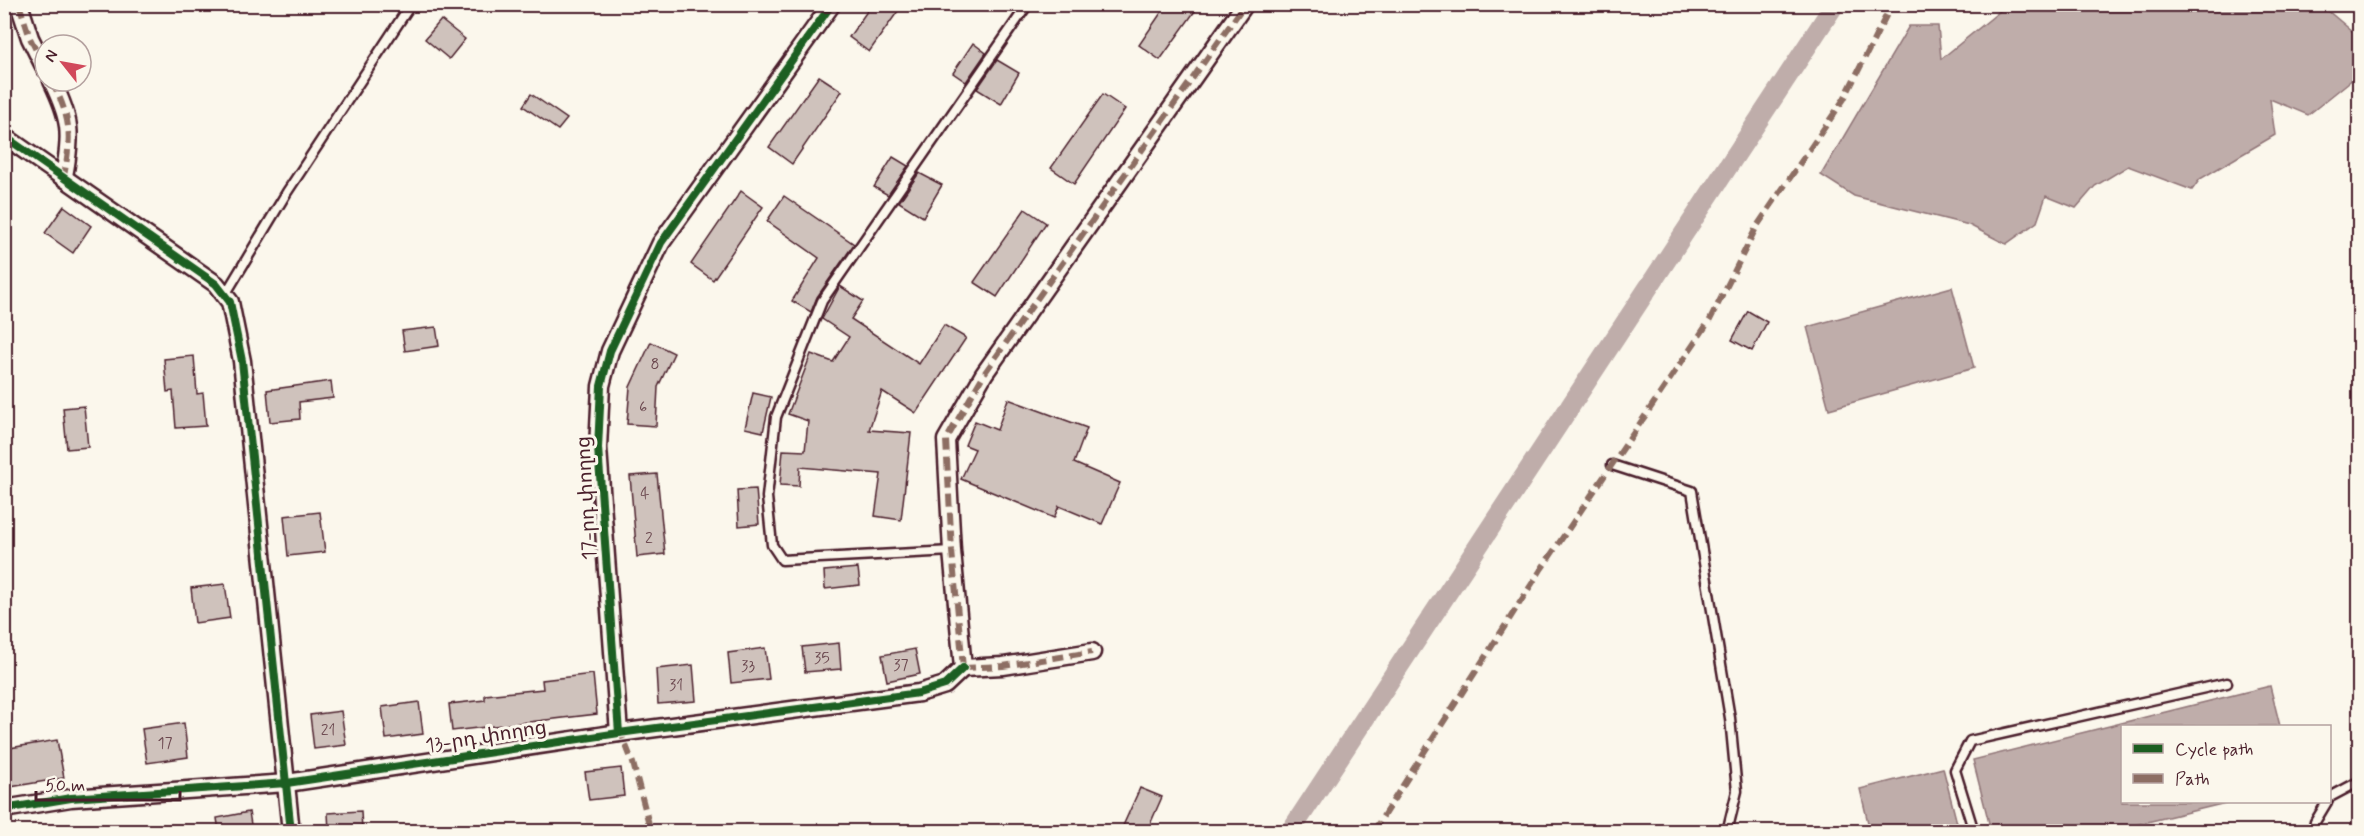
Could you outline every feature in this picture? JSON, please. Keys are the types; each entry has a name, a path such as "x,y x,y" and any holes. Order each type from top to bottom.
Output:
{"street":[{"path":"19,4 33,44"},
{"name":"17-րդ փողոց","path":"620,734 598,448 601,386 610,351 661,243 832,4"},
{"path":"1092,652 1003,666 963,668 952,551 946,440 984,374 1245,4"},
{"path":"58,93 66,110 70,143 64,176"},
{"path":"4,136 216,284 230,302 242,361 291,831"},
{"name":"13-րդ փողոց","path":"4,809 71,798 287,783 919,693 945,685 963,668"}],"lane":[{"path":"225,296 287,192 411,4"},
{"path":"952,551 782,560 772,545 767,497 776,417 822,301 1028,4"},
{"path":"1612,465 1692,491 1730,718 1737,791 1727,831"},
{"path":"1974,831 1954,770 1970,741 2227,683"},
{"path":"2331,796 2360,781"},
{"path":"2313,831 2315,822 2326,803"}],"shaded area":[{"path":"1985,5 2321,5 2359,37 2359,74 2308,115 2270,99 2275,135 2200,179 2192,190 2128,166 2095,186 2076,208 2046,196 2037,222 2006,244 1969,225 1854,196 1821,175 1909,26 1938,26 1941,59 2000,11"},
{"path":"1952,287 1974,368 1829,409 1807,327"},
{"path":"2270,686 2280,725 2121,725 2121,803 2226,803 2110,831 1991,831 1973,760"},
{"path":"1943,768 1959,831 1870,831 1860,789"}],"building":[{"path":"872,4 903,4 869,52 849,37"},
{"path":"1167,4 1200,4 1160,60 1139,45"},
{"path":"441,20 465,39 449,59 425,39"},
{"path":"973,43 986,53 966,82 953,73"},
{"path":"997,60 1019,73 1001,104 977,89"},
{"path":"819,76 842,91 792,164 769,147"},
{"path":"531,94 567,119 558,130 523,106"},
{"path":"1103,94 1125,109 1074,184 1051,168"},
{"path":"893,157 908,166 888,195 874,187"},
{"path":"919,173 942,185 923,217 899,202"},
{"path":"741,191 763,207 713,280 691,264"},
{"path":"784,196 854,244 817,297 811,312 792,301 819,258 767,221"},
{"path":"64,206 91,226 73,253 45,233"},
{"path":"1025,209 1046,223 997,297 974,282"},
{"path":"840,286 863,301 851,319 919,364 944,325 966,338 916,413 882,391 869,430 911,433 901,520 875,516 881,474 800,467 799,486 780,485 783,450 805,451 808,421 788,414 811,354 833,362 849,337 822,319"},
{"path":"1748,311 1767,322 1752,351 1732,340"},
{"path":"436,327 439,346 405,351 402,331"},
{"path":"651,342 674,353 658,387 656,426 627,424 630,387"},
{"path":"194,356 197,394 203,393 206,426 176,428 173,391 167,392 164,359"},
{"path":"331,381 333,398 299,402 300,419 270,422 267,390"},
{"path":"753,393 771,397 763,432 745,428"},
{"path":"1008,399 1087,428 1074,463 1120,483 1102,524 1059,506 1054,518 961,479 975,449 965,445 975,421 997,430"},
{"path":"84,406 88,447 67,449 63,408"},
{"path":"657,474 665,554 637,557 630,476"},
{"path":"756,489 759,524 739,526 737,490"},
{"path":"320,512 325,552 288,556 284,516"},
{"path":"858,568 860,585 825,589 824,571"},
{"path":"225,584 230,618 195,623 191,588"},
{"path":"839,643 841,669 805,672 802,647"},
{"path":"765,648 769,679 731,683 728,653"},
{"path":"915,649 920,674 887,681 882,655"},
{"path":"693,665 696,701 658,704 656,669"},
{"path":"593,674 597,714 452,731 449,704 485,700 485,695 543,689 542,680"},
{"path":"419,702 423,734 386,739 382,707"},
{"path":"341,711 346,745 314,749 310,715"},
{"path":"184,723 188,757 147,763 142,729"},
{"path":"57,740 64,778 4,788 4,749"},
{"path":"621,768 624,796 589,800 585,772"},
{"path":"1140,788 1162,797 1147,831 1131,831 1122,828"},
{"path":"361,811 362,831 329,831 328,813"},
{"path":"249,812 252,831 219,831 217,818"}],"waterway":[{"path":"1290,832 1835,4"}],"marked path":[{"path":"19,4 33,44"},
{"path":"963,668 952,551 946,440 984,374 1245,4"},
{"path":"1373,832 1542,568 1710,320 1757,226 1844,99 1892,4"},
{"path":"57,93 66,117 69,138 64,176"},
{"path":"963,668 1003,666 1092,652"},
{"path":"619,728 633,763 651,832"}],"cycle path":[{"path":"619,733 598,448 601,386 610,351 661,243 832,4"},
{"path":"4,136 216,284 230,302 242,361 291,832"},
{"path":"4,809 71,798 287,783 619,733 919,693 945,685 963,668"}]}
